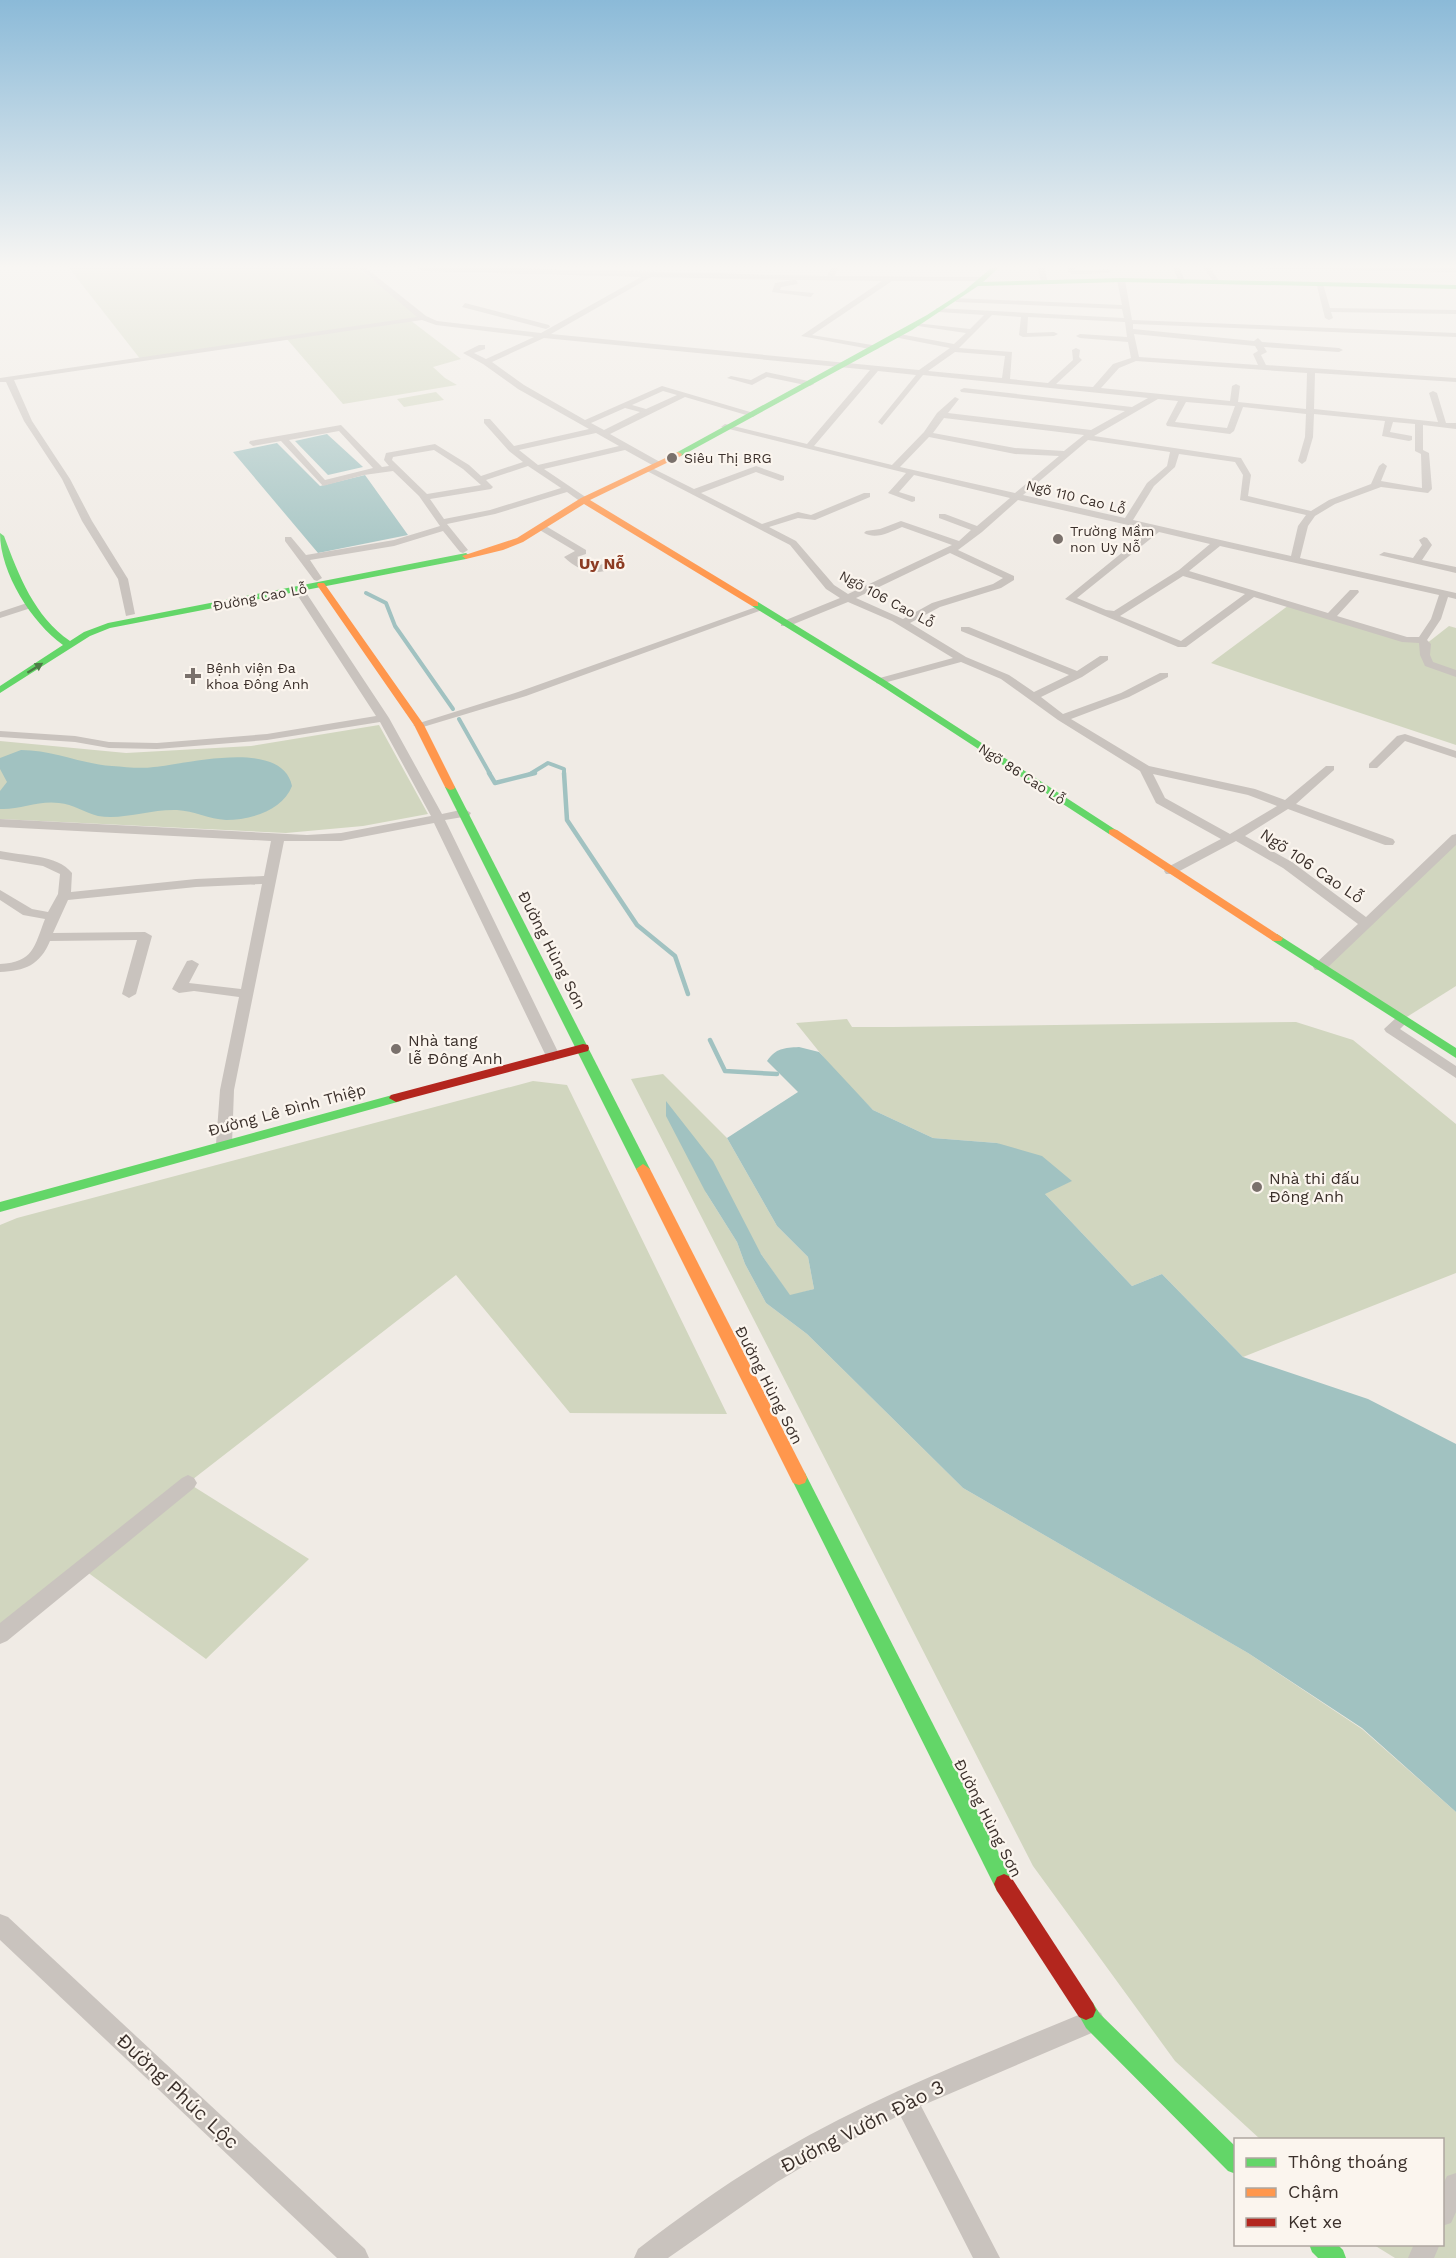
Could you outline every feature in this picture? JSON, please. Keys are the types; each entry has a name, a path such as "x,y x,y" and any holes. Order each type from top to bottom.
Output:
{"street":[{"path":"76,369 4,380 66,478 87,521 114,568 123,579 130,614"},
{"name":"Ngõ 106 Cao Lỗ","path":"496,369 521,387 626,447 653,467 794,543 830,587 848,598 903,622 962,659 1005,677 1062,718"},
{"name":"Đường Cao Lỗ","path":"0,690 64,643 74,629 86,624 130,614 475,554 520,540 584,500 653,467 837,369"},
{"path":"808,447 875,369"},
{"path":"898,369 1456,426"},
{"path":"882,422 926,369"},
{"path":"1006,380 1008,369"},
{"path":"1051,384 1067,369"},
{"path":"1096,389 1113,369"},
{"path":"1301,369 1456,380"},
{"path":"1302,460 1309,437 1311,370"},
{"path":"731,378 752,383 766,374 810,384"},
{"path":"894,468 927,434 940,415 978,377"},
{"path":"1184,398 1170,424 1230,431 1237,404 1236,386"},
{"path":"1063,403 1076,387"},
{"path":"585,423 662,388 753,414"},
{"path":"964,390 1132,410"},
{"path":"1432,393 1443,425"},
{"path":"512,449 600,432 683,395"},
{"path":"785,624 848,598 960,545 1089,435 1159,395"},
{"path":"955,399 967,401"},
{"path":"624,405 647,412"},
{"path":"940,415 1089,435 1238,460 1247,475 1242,498 1312,514"},
{"path":"1390,420 1386,435 1409,438"},
{"path":"487,421 512,449 532,466 584,500"},
{"path":"1295,558 1303,526 1312,514 1332,502 1375,485 1389,485 1420,492 1427,489 1425,453 1419,451 1419,422"},
{"name":"Ngõ 110 Cao Lỗ","path":"725,427 1156,530 1295,558 1456,596"},
{"path":"253,443 341,428 380,470"},
{"path":"927,434 1015,451 1065,454"},
{"path":"284,438 323,483 395,468"},
{"path":"463,550 425,497 388,460 388,455 430,446 465,467 500,497"},
{"path":"480,479 626,447"},
{"path":"1126,523 1149,485 1171,467 1175,451"},
{"path":"1375,485 1383,466"},
{"path":"696,492 756,469 781,478"},
{"path":"912,472 893,493 912,499"},
{"path":"425,497 500,497 568,489"},
{"path":"764,526 798,515 812,518 867,495"},
{"path":"304,558 431,533 444,524 500,497"},
{"name":"Ngõ 86 Cao Lỗ","path":"584,500 880,681 1170,871 1456,1054"},
{"path":"942,516 979,530"},
{"path":"869,533 882,532 901,524 960,545"},
{"path":"537,529 582,552 569,556 593,571 617,562"},
{"name":"Đường Cao Lỗ","path":"0,676 64,643 108,626 299,590 319,582 463,550 537,529"},
{"path":"1156,530 1070,599 1182,645 1253,593"},
{"path":"0,536 3,554 30,605 64,643"},
{"path":"288,538 319,582"},
{"path":"1416,561 1427,545 1424,540"},
{"path":"1106,613 1113,614 1124,610 1182,572 1216,543"},
{"path":"903,622 936,605 997,586 1011,578 949,549"},
{"path":"1384,555 1456,570"},
{"path":"1182,572 1406,640 1422,640 1426,644 1425,655 1429,664 1456,674"},
{"name":"Đường Hùng Sơn","path":"319,582 419,725 1007,1891 1093,2021 1234,2161"},
{"path":"299,590 383,718 438,818 553,1056"},
{"path":"1330,617 1345,604 1354,592"},
{"path":"1422,640 1436,619 1444,594"},
{"path":"0,615 30,605"},
{"path":"419,725 522,694 760,609"},
{"path":"965,629 1078,675"},
{"path":"1033,697 1078,675 1104,658"},
{"path":"880,681 962,659"},
{"path":"1062,718 1125,695 1164,675"},
{"path":"0,734 75,739 109,745 158,746 267,737 383,718"},
{"path":"1062,718 1145,769 1240,789 1389,842"},
{"path":"1373,765 1404,737 1456,755"},
{"path":"1170,871 1288,806 1315,784 1330,768"},
{"name":"Ngõ 106 Cao Lỗ","path":"1145,769 1160,800 1232,838 1250,843 1293,870 1367,924"},
{"path":"0,823 278,839 341,837 465,813"},
{"path":"1320,968 1456,838"},
{"path":"224,1144 227,1090 278,839"},
{"path":"0,855 62,868 66,873 63,897 52,917 38,956 28,964 0,968"},
{"path":"63,897 196,883 269,880"},
{"path":"0,894 28,912 52,917"},
{"path":"45,938 145,936 129,994"},
{"path":"192,964 179,989 194,987 246,994"},
{"path":"1402,1020 1391,1029 1456,1072"},
{"name":"Đường Lê Đình Thiệp","path":"0,1208 224,1144 583,1048"},
{"path":"0,1635 188,1483"},
{"name":"Đường Phúc Lộc","path":"0,1925 356,2258"},
{"name":"Đường Vườn Đào 3","path":"647,2258 701,2217 809,2148 906,2102 1093,2021"},
{"path":"906,2102 987,2258"},
{"path":"1444,2212 1456,2185"},
{"path":"1322,2246 1335,2258"}],"green space":[{"path":"313,369 436,369 457,385 343,404"},
{"path":"436,392 444,400 404,407 397,399"},
{"path":"1289,605 1426,644 1449,626 1456,628 1456,745 1211,663"},
{"path":"379,725 428,814 363,826 286,833 0,819 0,741 126,753 251,746"},
{"path":"1456,841 1456,986 1402,1020 1320,967"},
{"name":"Nhà thi đấu Đông Anh","path":"847,1019 852,1027 1296,1022 1353,1040 1456,1124 1456,1273 1243,1357 1162,1274 1132,1286 1044,1193 1071,1181 997,1143 933,1138 873,1110 833,1069 796,1023"},
{"path":"663,1074 727,1138 777,1226 808,1257 814,1289 790,1296 761,1254 705,1191 737,1242 745,1264 766,1303 807,1334 963,1488 1248,1653 1362,1729 1456,1812 1456,2258 1395,2258 1376,2246 1444,2246 1444,2138 1259,2138 1175,2061 1033,1866 631,1079"},
{"path":"533,1081 567,1085 727,1414 570,1413 456,1275 188,1483 309,1559 206,1659 83,1569 0,1633 0,1225 17,1218"}],"water":[{"path":"327,434 363,467 328,475 295,441"},
{"path":"277,443 320,486 365,475 408,535 318,553 233,452"},
{"path":"21,750 44,752 101,765 138,768 232,757 253,758 271,762 285,771 292,786 288,794 274,807 255,816 236,820 177,810 108,817 52,802 0,809 0,791 7,782 0,769 0,758"},
{"path":"799,1047 819,1052 873,1110 933,1138 997,1143 1042,1156 1072,1181 1045,1194 1132,1286 1162,1274 1243,1357 1368,1399 1456,1444 1456,1812 1362,1728 1248,1653 963,1488 807,1334 766,1303 745,1264 737,1242 705,1191 666,1116 666,1101 713,1161 761,1254 790,1295 814,1289 808,1257 777,1226 727,1138 798,1092 767,1061 774,1053"}],"waterway":[{"path":"366,593 386,603 395,626 453,709"},
{"path":"459,719 490,774"},
{"path":"530,774 548,763 564,769 564,773"},
{"path":"489,773 495,783 535,773"},
{"path":"564,773 567,820 637,925 675,956 688,994"},
{"path":"710,1040 725,1071 777,1074"}],"traffic: fast":[{"path":"678,454 834,369"},
{"path":"0,536 18,582 34,611 55,635 69,645"},
{"path":"0,690 87,634 108,626 466,556"},
{"path":"755,604 880,681 1113,832"},
{"path":"450,787 643,1169"},
{"path":"1277,938 1456,1054"},
{"path":"0,1207 396,1098"},
{"path":"799,1478 1004,1884"},
{"path":"1086,2010 1093,2021 1234,2161"},
{"path":"1322,2246 1335,2258"}],"traffic: slow":[{"path":"466,556 500,548 520,540 584,500 678,454"},
{"path":"584,500 755,604"},
{"path":"321,585 419,725 450,787"},
{"path":"1113,832 1277,938"},
{"path":"643,1169 799,1478"}],"traffic: jam":[{"path":"396,1098 583,1048"},
{"path":"1004,1884 1086,2010"}],"place":[{"name":"Siêu Thị BRG","path":"672,458"},
{"name":"Trường Mầm non Uy Nỗ","path":"1058,539"},
{"name":"Bệnh viện Đa khoa Đông Anh","path":"193,676"},
{"name":"Nhà tang lễ Đông Anh","path":"396,1049"},
{"name":"Nhà thi đấu Đông Anh","path":"1257,1187"}],"district":[{"name":"Uy Nỗ","path":"602,563"}]}
